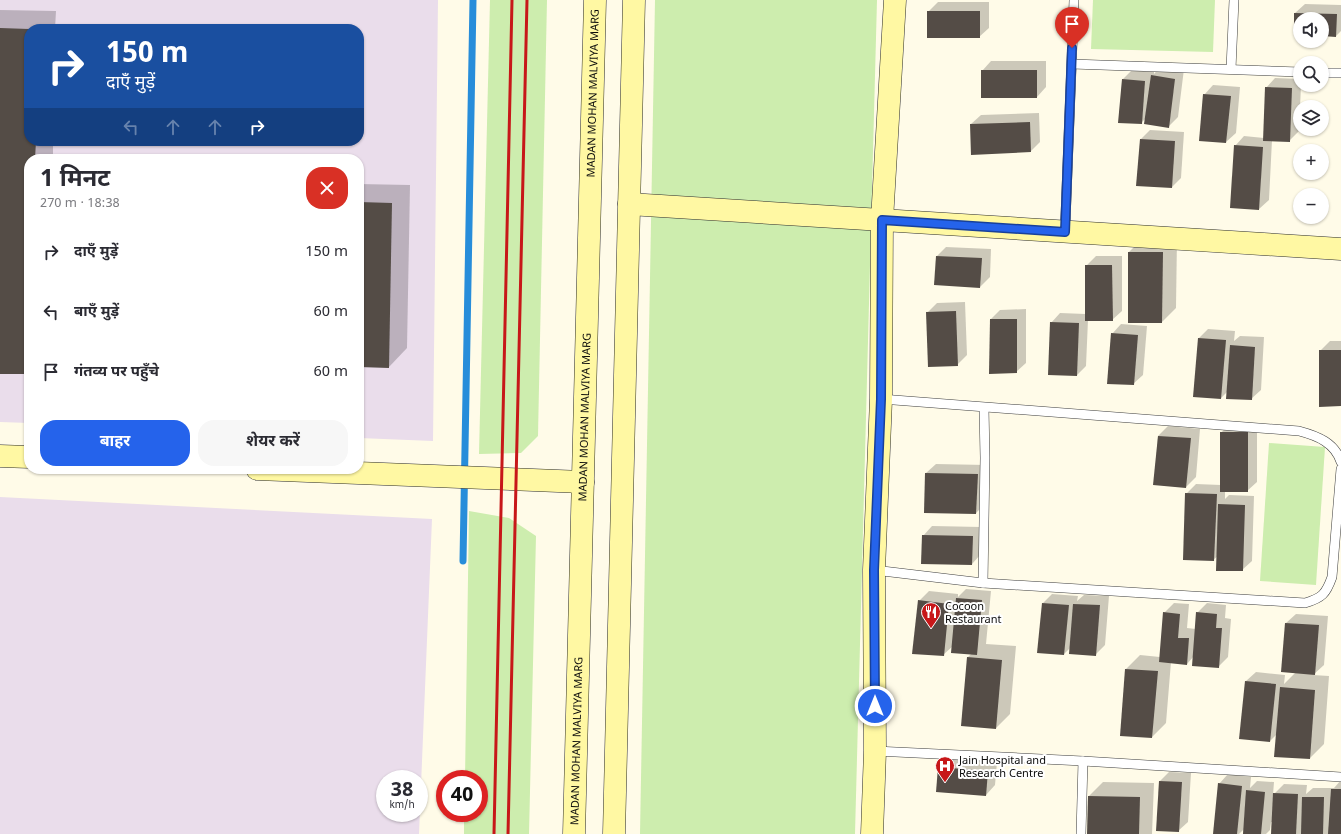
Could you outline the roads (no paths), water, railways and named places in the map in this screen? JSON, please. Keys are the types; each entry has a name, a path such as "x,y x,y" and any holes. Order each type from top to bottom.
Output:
{"street":[{"name":"MADAN MOHAN MALVIYA MARG","path":"574,834 596,0"},
{"path":"614,834 634,0"},
{"path":"872,834 875,751 874,570 881,399 882,220 895,0"},
{"path":"629,204 1341,249"},
{"path":"0,456 24,457"},
{"path":"364,474 583,482"}],"lane":[{"path":"1065,232 1074,0"},
{"path":"1230,69 1234,0"},
{"path":"1072,64 1293,72"},
{"path":"1329,73 1341,74"},
{"path":"881,399 1300,431 1312,434 1326,442 1338,454 1341,462"},
{"path":"984,408 986,458 984,583"},
{"path":"874,570 984,583 1305,603 1318,599 1328,590 1332,578 1341,469"},
{"path":"875,751 1084,761 1341,777"},
{"path":"1081,834 1084,761"}],"waterway":[{"path":"463,561 473,0"}],"railway":[{"path":"494,834 512,0"},
{"path":"508,834 527,0"}],"place":[{"name":"Cocoon Restaurant","path":"931,629"},
{"name":"Jain Hospital and Research Centre","path":"945,783"}]}
